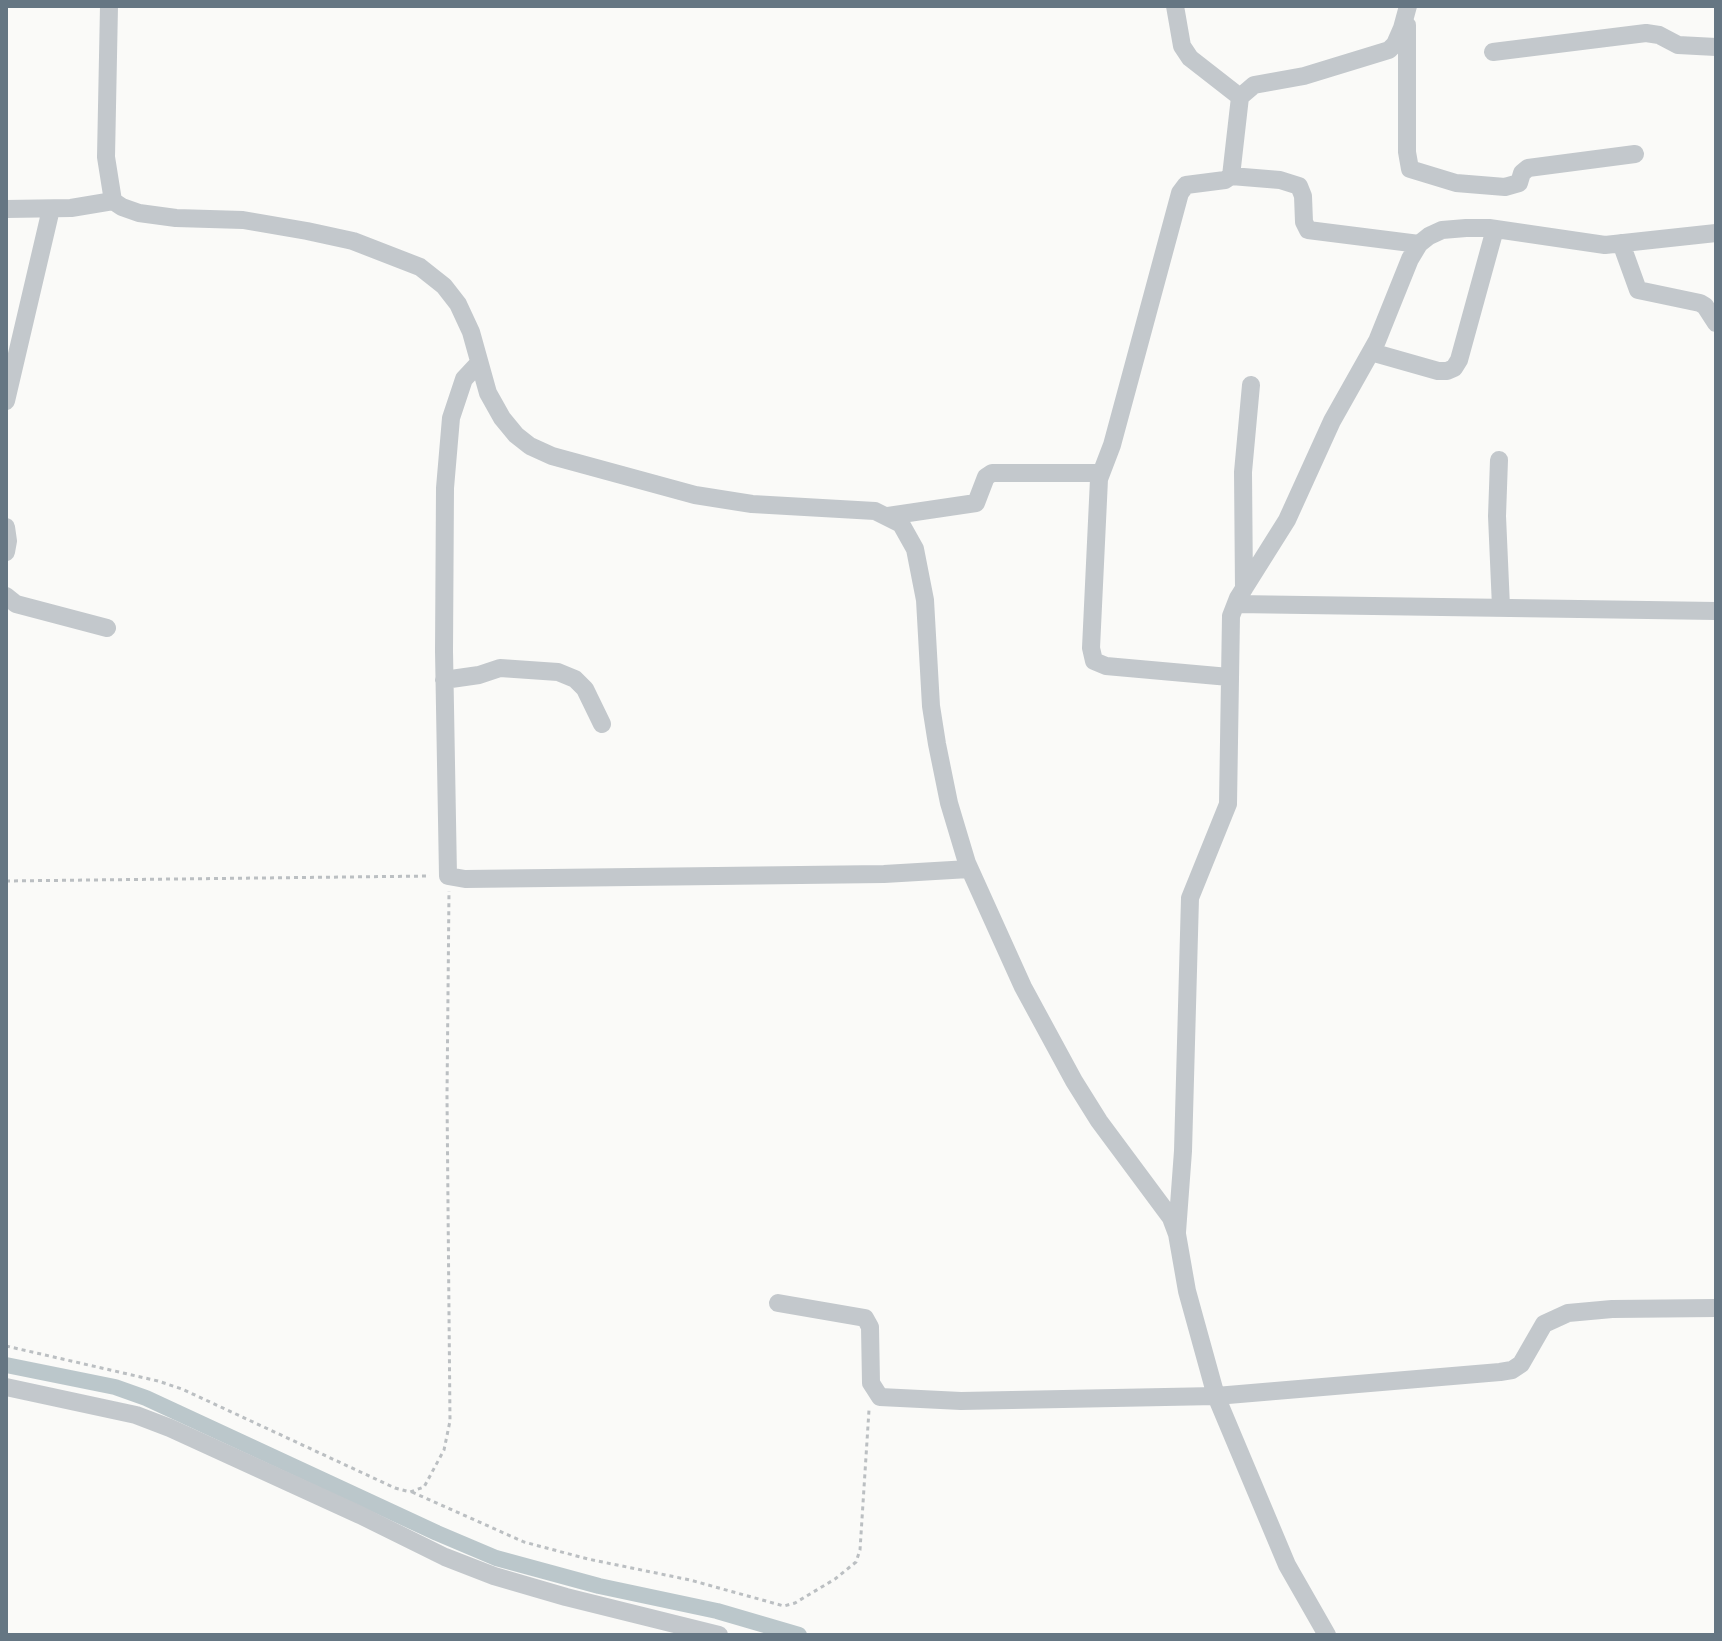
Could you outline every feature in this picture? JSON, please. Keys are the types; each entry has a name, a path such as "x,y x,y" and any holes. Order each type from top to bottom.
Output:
{"street":[{"path":"109,6 106,157 113,201"},
{"path":"1175,6 1182,46 1190,58 1240,97"},
{"path":"1231,176 1240,97 1254,85 1304,76 1380,55 1395,44 1407,10"},
{"path":"1407,10 1407,152 1410,169 1456,183 1505,187 1519,183 1522,173 1528,168 1635,154"},
{"path":"1493,52 1646,33 1659,35 1678,45 1716,47"},
{"path":"1229,677 1106,666 1094,661 1091,648 1096,576 1096,490 1112,445 1180,193 1186,185 1225,180 1231,176 1280,180 1299,186 1308,230 1419,244"},
{"path":"6,209 51,209 113,201 139,213 176,218 243,220 353,241 410,262 444,286 458,304 471,332 488,393 502,418 530,446 552,456 695,495 752,504 875,511 901,524 915,549 925,600 931,706 937,744 949,803 969,869 1023,987 1074,1081 1099,1121 1171,1218 1216,1396 1287,1565 1327,1635"},
{"path":"6,401 51,209"},
{"path":"1371,352 1438,371 1454,368 1459,360 1495,229"},
{"path":"1177,1234 1183,1151 1190,898 1228,804 1231,616 1287,520 1332,421 1371,352 1419,244 1442,230 1495,229 1584,244 1716,233"},
{"path":"1621,243 1638,290 1700,303 1716,323"},
{"path":"478,364 464,379 451,418 445,488 444,680 451,877 884,874 969,869"},
{"path":"1240,596 1243,472 1251,385"},
{"path":"1499,460 1497,516 1501,607"},
{"path":"888,516 976,503 986,477 992,473 1101,473"},
{"path":"6,527 6,552"},
{"path":"6,596 16,604 107,628"},
{"path":"1240,596 1501,607 1716,611"},
{"path":"444,680 479,675 500,668 558,672 575,679 585,689 602,724"},
{"path":"778,1303 860,1316 869,1322 871,1383 880,1397 961,1401 1216,1396 1500,1372 1521,1364 1544,1324 1568,1313 1612,1309 1716,1308"},
{"path":"6,1387 124,1412 170,1428 445,1557 494,1576 719,1635"}],"path":[{"path":"6,881 295,876 451,877 448,955 450,1421 444,1450 424,1487 410,1492"},
{"path":"6,1346 122,1371 182,1389 395,1488 524,1542 690,1580 784,1606 795,1603 835,1579 856,1562 860,1550 868,1415 874,1391"}],"waterway":[{"path":"6,1365 115,1387 146,1398 496,1558 599,1586 717,1611 799,1635"}]}
